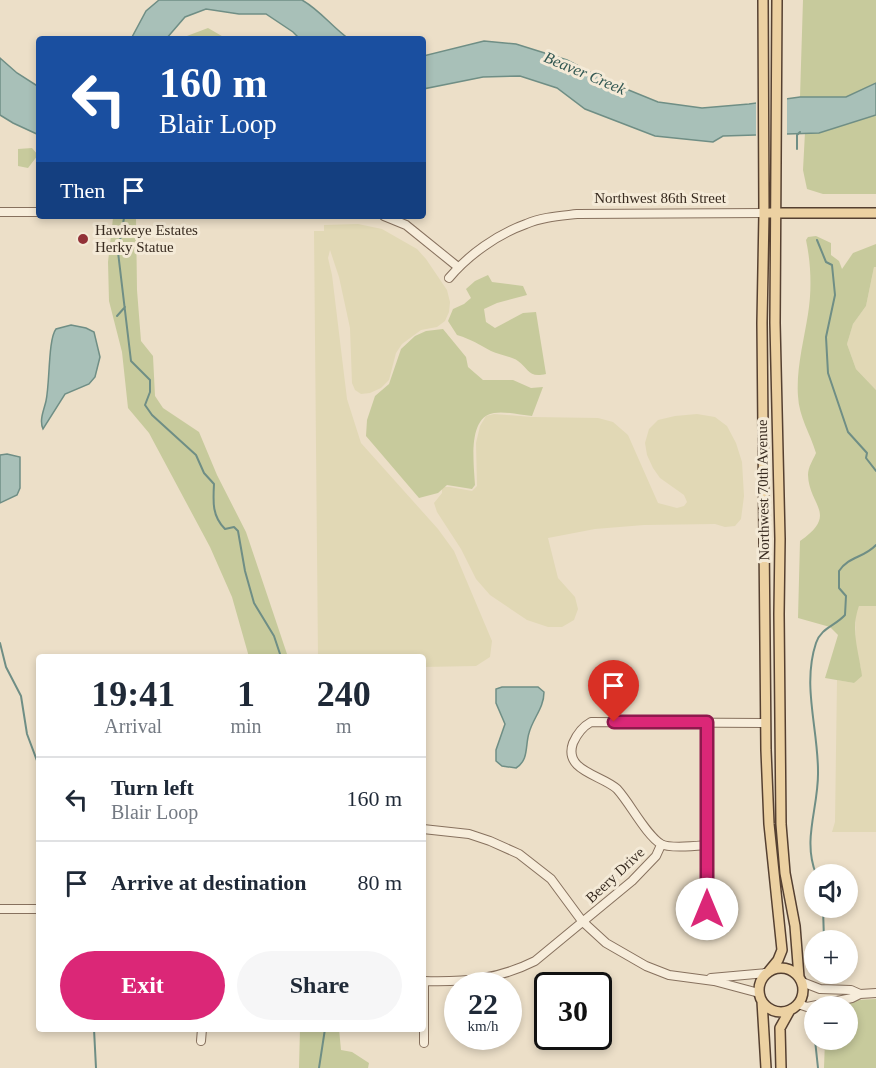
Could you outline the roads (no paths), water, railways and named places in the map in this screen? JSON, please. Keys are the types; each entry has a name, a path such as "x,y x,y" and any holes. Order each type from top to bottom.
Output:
{"main road":[{"name":"Northwest 70th Avenue","path":"763,0 762,323 766,723 769,824 782,950 778,960 767,972 759,986 766,1068"},
{"name":"Northwest 70th Avenue","path":"777,0 775,213 781,824 785,873 795,926 803,993 780,1028 781,1068"},
{"name":"Northwest 86th Street","path":"764,213 876,213"},
{"path":"767,972 782,968 789,969 801,980"},
{"path":"761,997 774,1011 794,1007"}],"street":[{"path":"0,212 36,212"},
{"name":"Northwest 86th Street","path":"449,278 458,267 508,232 527,223 549,217 577,214 764,213"},
{"path":"391,219 406,225 458,267"},
{"path":"765,565 780,566"},
{"path":"707,845 661,845 611,783 584,771 575,764 572,757 573,744 583,726 591,722 766,723"},
{"path":"707,722 707,909"},
{"path":"426,829 469,834 519,854 551,879 582,921 606,943 646,966 669,975 700,978 767,972"},
{"name":"Beery Drive","path":"426,981 477,981 520,969 551,949 632,881 656,856 661,845"},
{"path":"0,909 36,909"},
{"path":"700,978 761,997"},
{"path":"801,980 820,989 851,990 860,994"},
{"path":"794,1007 807,1007 852,998 860,994 876,993"},
{"path":"201,1041 202,1032"},
{"path":"424,1032 424,1043"}],"water":[{"path":"159,0 302,0 345,36 297,36 266,14 239,14 206,9 185,17 169,36 133,36 146,11"},
{"name":"Beaver Creek","path":"484,41 516,44 567,60 609,82 658,102 702,108 800,97 846,97 876,83 876,115 819,133 723,136 713,142 655,136 585,109 557,88 520,76 483,77 426,88 426,55"},
{"path":"0,58 36,85 36,134 0,115"},
{"path":"71,325 94,332 100,357 95,377 89,384 65,394 43,429 42,419 53,334 56,329"},
{"path":"0,455 20,457 20,488 17,495 0,503"},
{"path":"538,687 544,692 542,703 529,733 525,757 516,768 502,766 496,761 496,750 505,724 496,703 496,689"}],"waterway":[{"path":"797,149 797,135 800,132"},
{"path":"124,219 118,252 131,361 150,380 150,392 145,405 152,415 196,455 204,473 214,484 216,514 225,529 234,527 238,531 245,571 254,603 274,636 280,654"},
{"path":"817,240 826,262 832,265 835,295 826,337 828,373 848,432 867,453 866,458 876,471"},
{"path":"117,316 125,307"},
{"path":"813,864 811,836 818,771 810,691 812,659 818,638 845,615 846,596 839,588 839,571 847,562 876,545"},
{"path":"0,643 6,667 21,696 27,734 36,758"},
{"path":"823,918 824,930"},
{"path":"94,1032 96,1068"},
{"path":"319,1068 325,1032"},
{"path":"816,1050 818,1068"}],"place":[{"name":"Hawkeye Estates Herky Statue","path":"83,239"}]}
